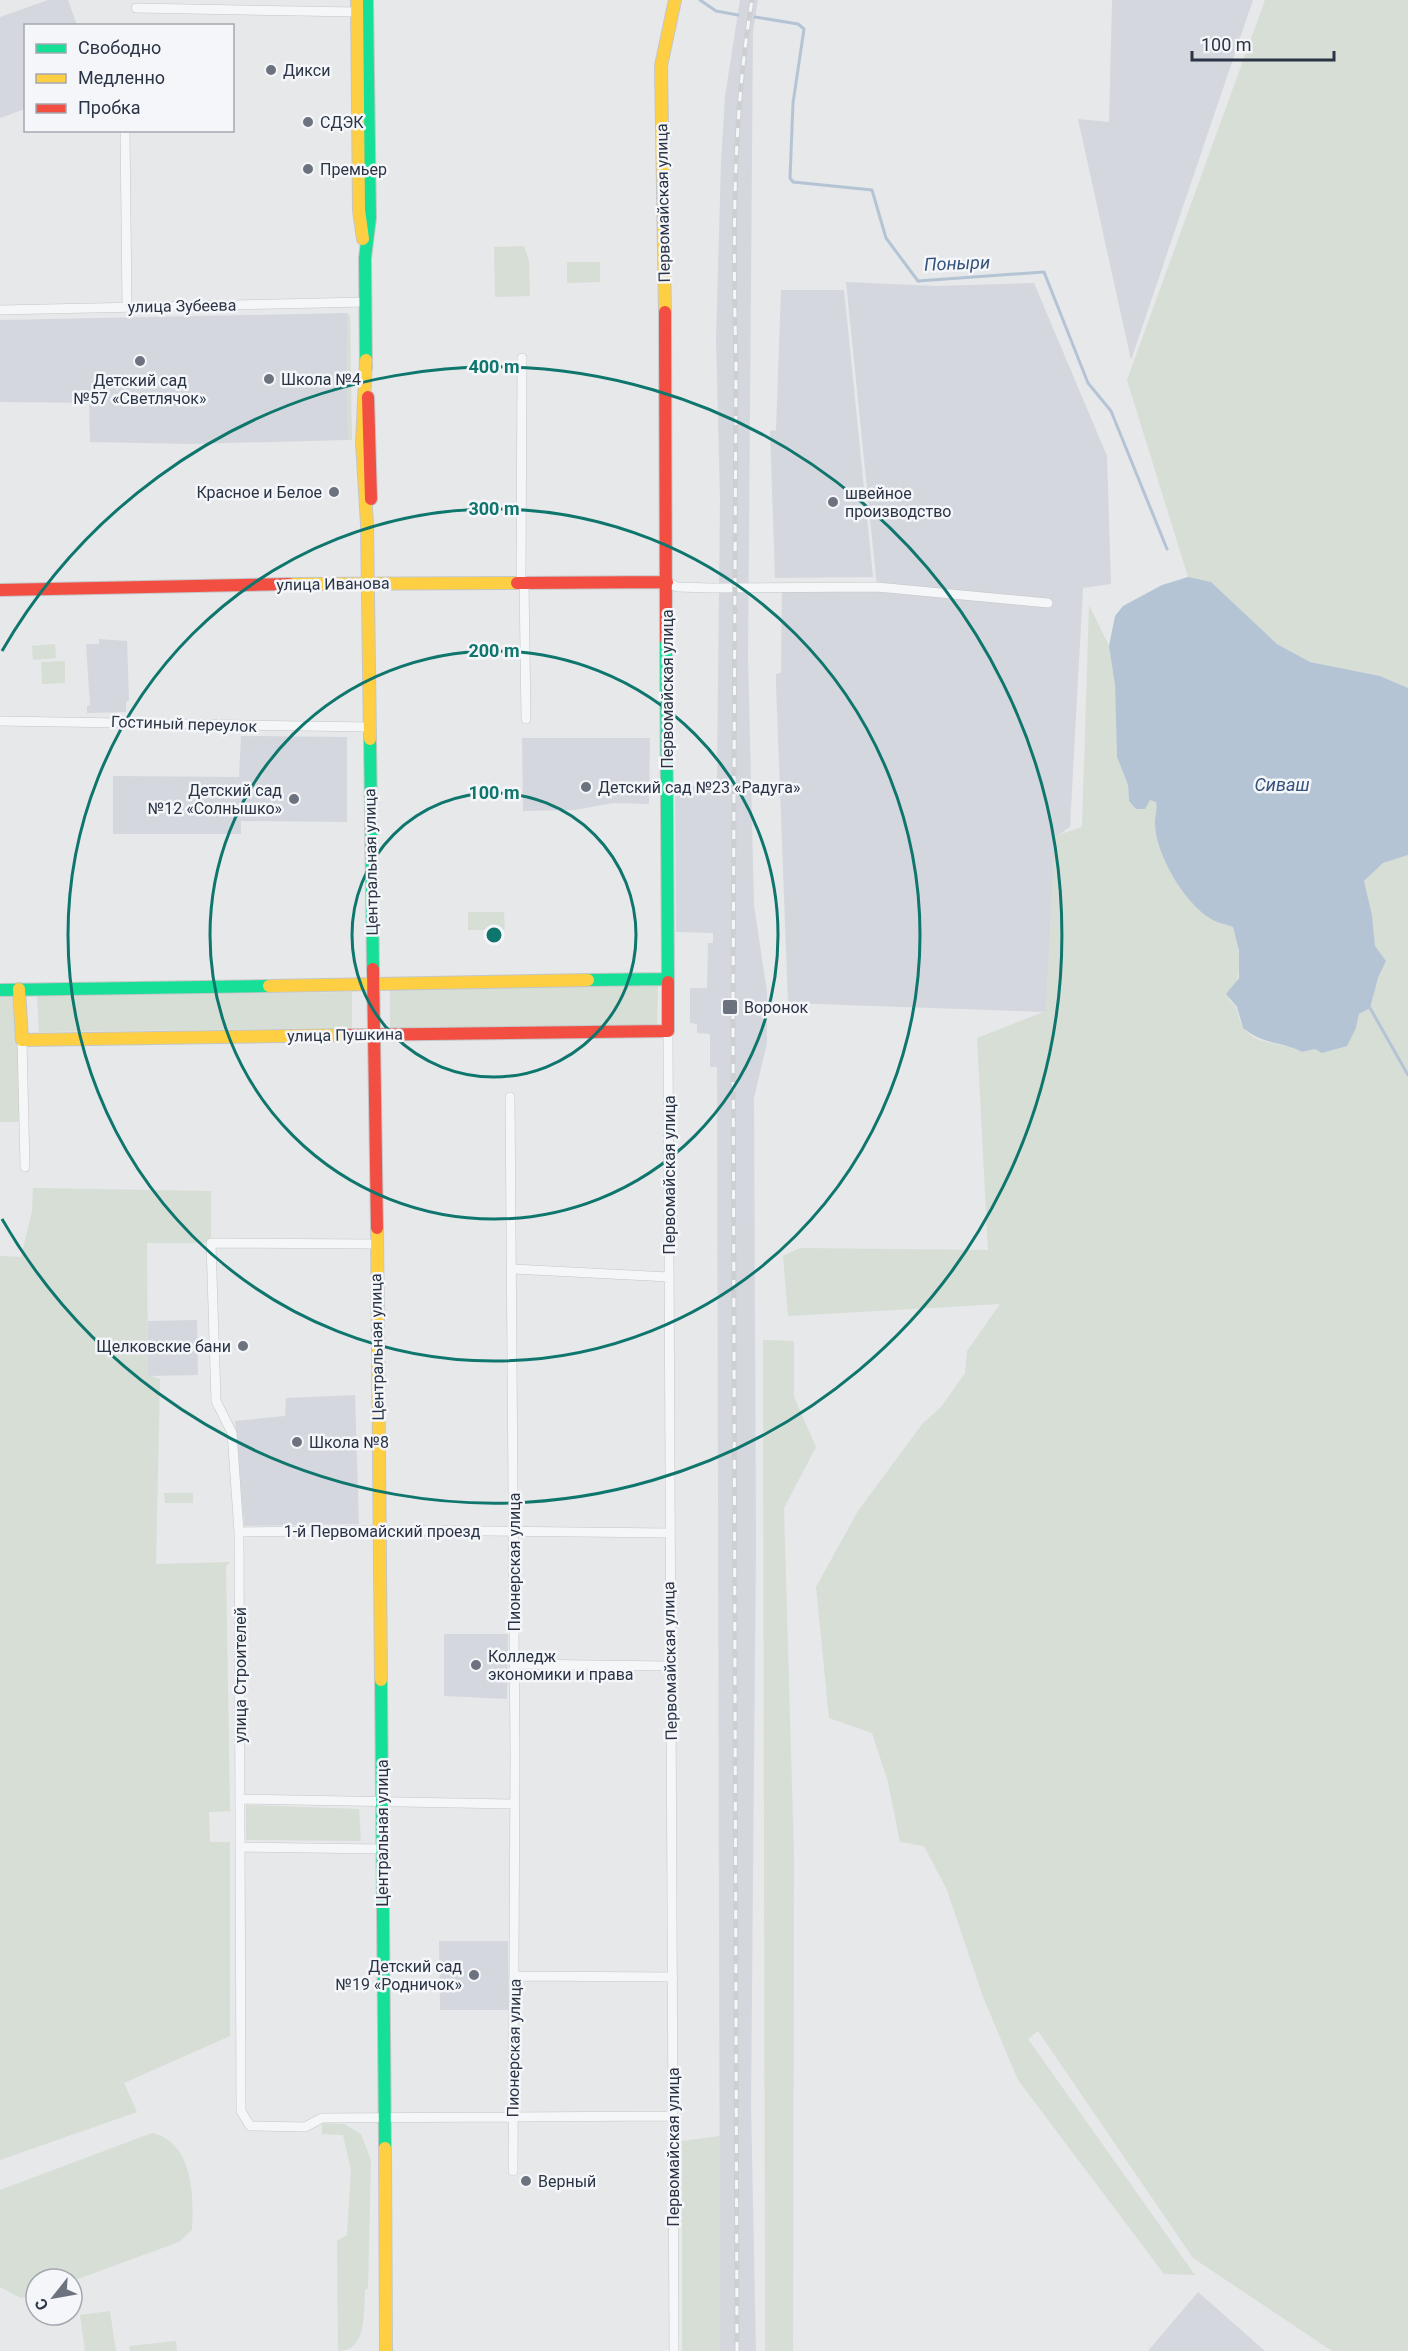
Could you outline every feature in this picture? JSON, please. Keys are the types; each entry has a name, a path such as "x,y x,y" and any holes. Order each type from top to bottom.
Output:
{"street":[{"name":"Центральная улица","path":"367,0 370,218 365,258 365,302 372,494 367,524 380,1530 387,2351"},
{"name":"Первомайская улица","path":"673,1 661,66 667,582 674,2351"},
{"name":"Центральная улица","path":"357,6 359,210 365,258"},
{"path":"136,8 357,6"},
{"path":"125,132 128,306"},
{"name":"улица Зубеева","path":"0,310 365,302"},
{"path":"522,358 522,581 526,719"},
{"name":"улица Иванова","path":"0,590 522,581 667,582"},
{"path":"667,582 677,587 712,588 878,587 1048,603"},
{"name":"Гостиный переулок","path":"0,721 369,727"},
{"path":"0,990 668,979"},
{"path":"19,989 25,1167"},
{"name":"улица Пушкина","path":"22,1040 668,1031"},
{"name":"Пионерская улица","path":"510,1097 515,1804 513,2171"},
{"name":"улица Строителей","path":"375,1244 211,1243 216,1401 232,1433 239,1532 241,1847 238,2051 240,2111 250,2126 305,2127 322,2118 384,2118"},
{"path":"513,1269 669,1277"},
{"name":"1-й Первомайский проезд","path":"239,1532 380,1530 669,1533"},
{"path":"514,1664 670,1666"},
{"path":"241,1799 515,1804"},
{"path":"241,1847 382,1850"},
{"path":"515,1976 673,1977"},
{"path":"384,2118 672,2116"}],"shaded area":[{"path":"48,0 68,0 77,24 24,24 24,109 0,118 0,17"},
{"path":"740,0 758,0 753,31 748,657 754,905 767,992 767,1043 754,1098 756,1543 751,2105 756,2351 720,2351 717,1067 710,1067 710,1034 697,1033 697,1024 690,1023 690,988 707,988 708,943 713,943 713,933 676,932 675,786 714,786 717,776 720,499 716,339 721,163 725,96"},
{"path":"1112,0 1253,0 1131,360 1078,119 1109,122"},
{"path":"1265,0 1408,0 1408,688 1380,676 1310,662 1277,644 1211,583 1188,577 1127,380"},
{"path":"524,246 529,261 530,296 495,297 494,247"},
{"path":"567,262 600,262 600,282 567,283"},
{"path":"846,282 937,286 1034,283 1107,456 1111,584 1083,588 1070,827 1055,837 1046,1012 788,1003 776,684 776,674 781,673 782,588 877,587"},
{"path":"781,290 844,290 873,577 775,578 770,431 776,430"},
{"path":"347,313 348,440 190,444 90,442 89,403 0,402 0,320"},
{"path":"347,313 350,316 352,440 348,440"},
{"path":"1089,605 1109,646 1115,685 1117,757 1128,785 1129,801 1149,799 1157,802 1155,822 1157,837 1166,864 1174,878 1182,891 1201,912 1213,920 1233,927 1238,947 1239,972 1229,1000 1236,1007 1244,1029 1250,1034 1264,1041 1302,1052 1315,1049 1356,1028 1359,1014 1370,1007 1378,978 1386,961 1375,947 1372,915 1364,881 1383,863 1408,855 1408,2351 1332,2351 1193,2258 1038,2031 1028,2039 1195,2275 1164,2274 1018,2080 983,1997 947,1890 924,1846 900,1842 888,1782 872,1733 829,1718 816,1587 858,1511 923,1423 941,1407 965,1373 967,1351 1000,1304 788,1316 783,1256 800,1248 988,1250 977,1038 1046,1011 1055,836 1082,827"},
{"path":"99,639 127,641 129,700 126,702 126,712 87,713 87,706 90,705 86,644 99,644"},
{"path":"55,644 56,658 33,660 32,646"},
{"path":"65,661 65,683 42,684 41,662"},
{"path":"241,736 347,737 347,822 241,821 241,834 113,834 113,776 239,777"},
{"name":"Детский сад №23 «Радуга»","path":"522,738 650,738 649,804 613,803 575,810 523,811"},
{"path":"468,912 504,912 505,930 468,930"},
{"path":"658,985 657,1029 390,1031 390,990"},
{"path":"19,989 24,1122 0,1122 0,990"},
{"path":"352,992 352,1028 39,1032 37,996"},
{"path":"33,1188 211,1191 211,1243 147,1243 148,1375 160,1379 156,1564 231,1562 226,1566 230,1811 209,1812 210,1842 230,1842 230,2036 124,2083 137,2112 0,2160 0,1256 21,1257 32,1211"},
{"path":"197,1320 198,1375 148,1376 148,1321"},
{"path":"763,1340 794,1341 794,1397 816,1447 784,1508 794,1857 793,2351 765,2351"},
{"name":"Школа №8","path":"355,1395 359,1524 244,1526 235,1421 285,1416 286,1398"},
{"path":"164,1493 193,1493 193,1503 165,1503"},
{"name":"Колледж экономики и права","path":"444,1634 508,1634 507,1699 444,1696"},
{"path":"246,1805 359,1809 361,1841 246,1840"},
{"name":"Детский сад №19 «Родничок»","path":"439,1941 508,1941 509,2010 440,2010"},
{"path":"322,2123 344,2124 361,2134 371,2160 368,2288 365,2290 362,2329 355,2344 348,2349 338,2351 337,2241 347,2235 351,2170 343,2135 322,2134"},
{"path":"152,2133 166,2138 183,2158 191,2186 192,2230 179,2242 84,2277 84,2267 24,2267 24,2297 21,2298 0,2287 0,2190"},
{"path":"720,2136 720,2351 682,2351 682,2141"},
{"path":"1198,2292 1265,2351 1148,2351"},
{"path":"110,2311 116,2351 85,2351 82,2327 84,2327 84,2314"},
{"path":"176,2341 177,2351 130,2351 129,2346"}],"water":[{"name":"Сиваш","path":"1188,577 1211,582 1277,644 1310,662 1380,676 1408,688 1408,855 1383,863 1364,881 1372,915 1375,946 1386,961 1378,978 1370,1008 1359,1014 1356,1028 1347,1046 1322,1053 1315,1049 1302,1052 1258,1038 1243,1028 1237,1007 1226,994 1239,978 1239,951 1233,927 1213,920 1201,912 1182,891 1166,864 1157,837 1156,802 1150,800 1145,809 1136,809 1129,801 1128,785 1117,757 1115,685 1109,646 1115,616 1123,606 1162,585"}],"waterway":[{"name":"Поныри","path":"700,0 716,11 738,15"},
{"name":"Поныри","path":"755,17 798,24 804,29 793,103 790,178 793,182 872,190 886,238 918,281 1044,272 1088,383 1111,411 1167,549"},
{"path":"1370,1008 1408,1075"}],"railway":[{"path":"737,2351 733,1007 736,364 734,227 737,136 745,45 752,0"}],"traffic: fast":[{"path":"366,367 365,258 370,218 367,0"},
{"path":"666,640 668,982"},
{"path":"370,739 373,969"},
{"path":"588,980 668,979"},
{"path":"0,990 269,986"},
{"path":"381,1680 385,2148"}],"traffic: slow":[{"path":"357,0 359,210 363,239"},
{"path":"665,312 661,66 675,0"},
{"path":"366,360 362,442 367,524 370,739"},
{"path":"289,584 517,583"},
{"path":"269,986 588,980"},
{"path":"19,989 22,1040 348,1035"},
{"path":"377,1228 381,1680"},
{"path":"385,2148 386,2351"}],"traffic: jam":[{"path":"665,312 666,640"},
{"path":"368,397 371,499"},
{"path":"517,583 667,582"},
{"path":"0,590 289,584"},
{"path":"373,969 377,1228"},
{"path":"348,1035 668,1031 668,982"}],"place":[{"name":"Дикси","path":"271,70"},
{"name":"СДЭК","path":"308,122"},
{"name":"Премьер","path":"308,169"},
{"name":"Детский сад №57 «Светлячок»","path":"140,361"},
{"name":"Школа №4","path":"269,379"},
{"name":"Красное и Белое","path":"334,492"},
{"name":"швейное производство","path":"833,502"},
{"name":"Детский сад №23 «Радуга»","path":"586,787"},
{"name":"Детский сад №12 «Солнышко»","path":"294,799"},
{"name":"Воронок","path":"730,1007"},
{"name":"Щелковские бани","path":"243,1346"},
{"name":"Школа №8","path":"297,1442"},
{"name":"Колледж экономики и права","path":"476,1665"},
{"name":"Детский сад №19 «Родничок»","path":"474,1975"},
{"name":"Верный","path":"526,2181"}]}
